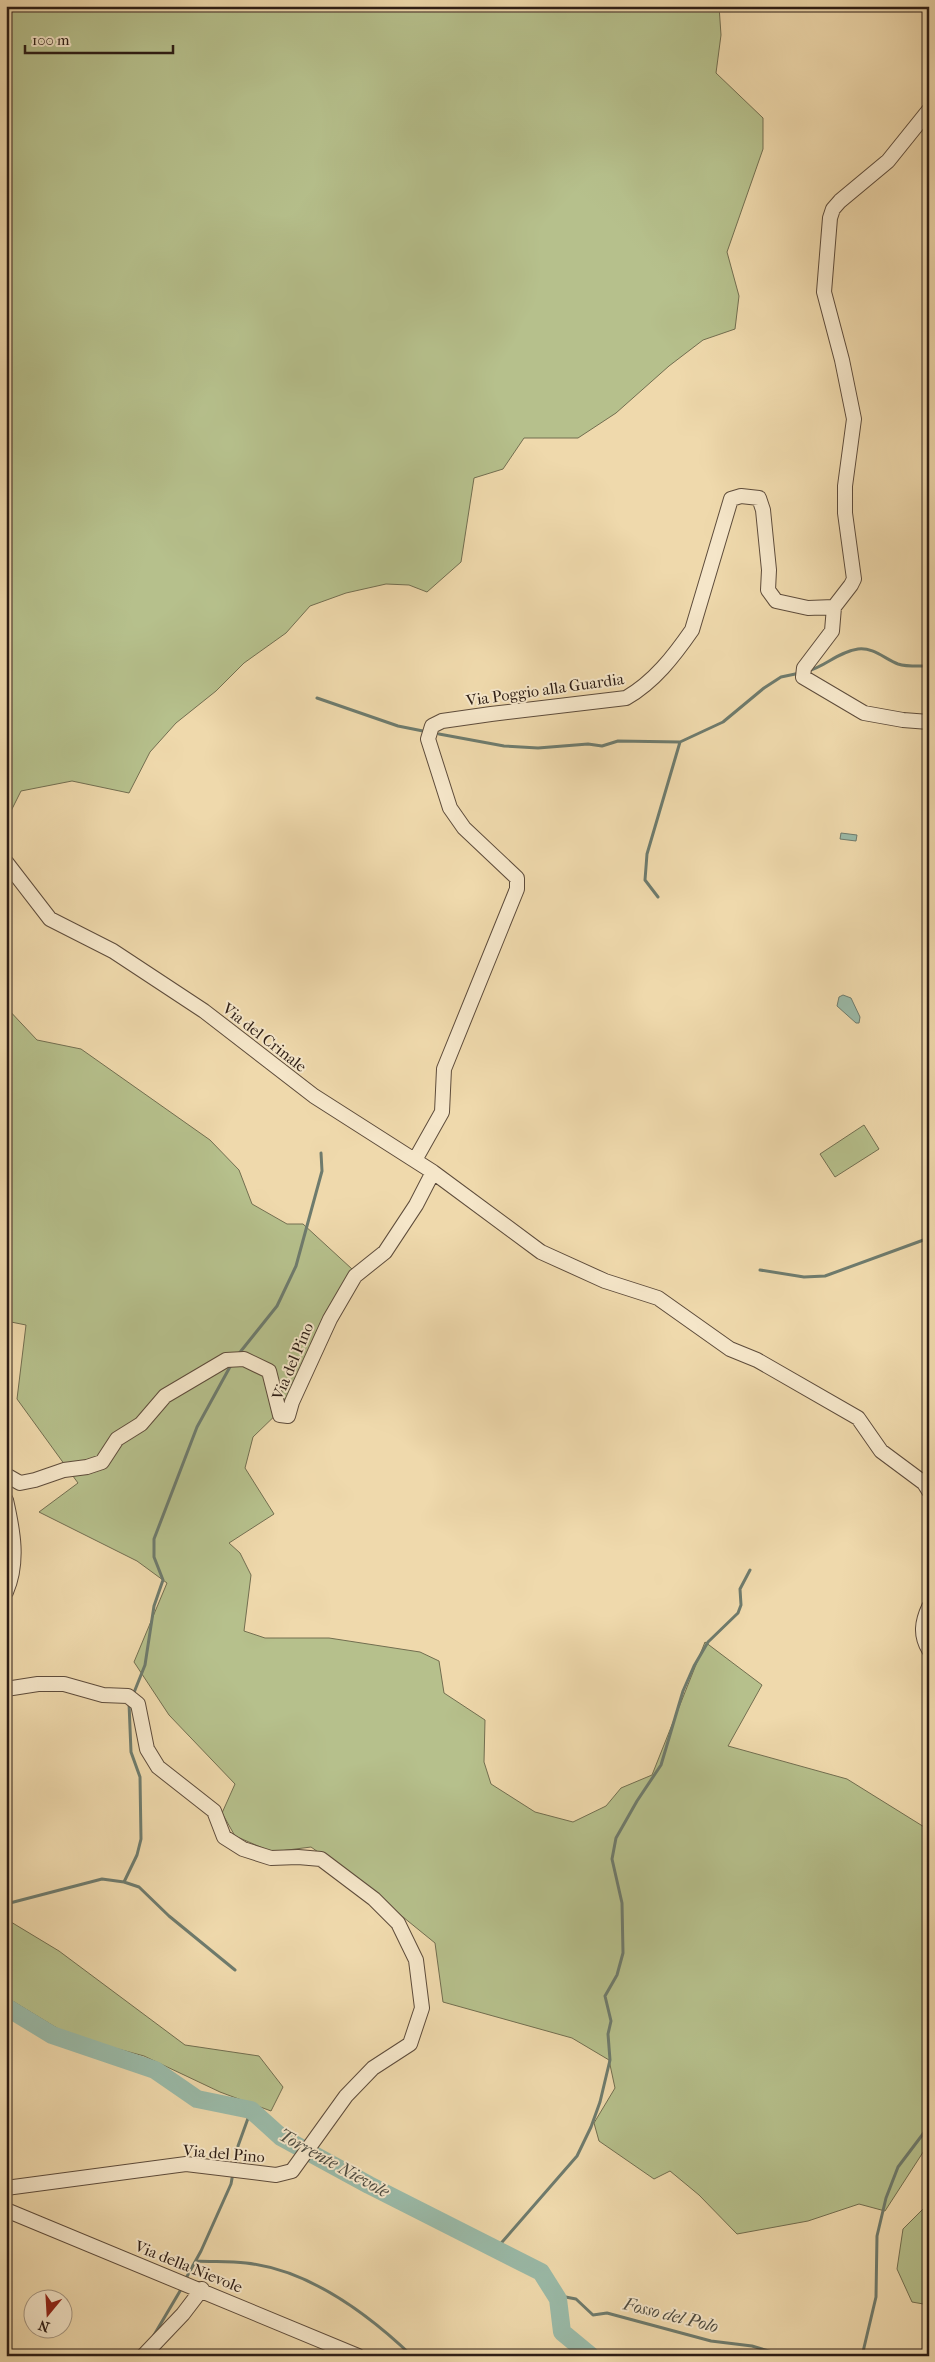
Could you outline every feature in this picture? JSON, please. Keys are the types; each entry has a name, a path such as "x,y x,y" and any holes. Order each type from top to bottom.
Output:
{"street":[{"path":"929,110 888,161 840,200 833,209 830,218 824,292 842,360 854,419 845,486 845,513 854,579 834,607 832,631 804,668 804,677 864,713 903,720 929,722"},
{"name":"Via Poggio alla Guardia","path":"415,1160 442,1112 444,1069 517,888 517,878 464,828 450,808 428,738 432,726 442,721 626,698 645,687 681,647 692,630 731,499 741,496 758,498 763,510 769,570 768,590 776,601 808,608 834,607"},
{"name":"Via del Crinale","path":"6,862 50,919 121,957 204,1012 314,1096 433,1172 541,1252 605,1281 658,1298 730,1349 757,1360 858,1418 881,1451 924,1483 929,1491"},
{"name":"Via del Pino","path":"6,1475 20,1483 64,1470 87,1467 102,1462 117,1440 141,1424 165,1396 226,1360 244,1360 269,1371 280,1415 288,1416 292,1402 330,1319 355,1276 385,1252 416,1205 433,1172"},
{"path":"6,1500 15,1547 12,1579 6,1592"},
{"path":"929,1607 923,1620 922,1632 929,1650"},
{"name":"Via del Pino","path":"6,1689 38,1684 64,1684 103,1695 128,1696 138,1704 147,1749 158,1767 214,1811 224,1837 243,1850 271,1858 298,1856 321,1859 374,1899 398,1923 416,1960 422,2008 410,2044 373,2068 346,2096 292,2171 276,2176 186,2164 6,2188"},
{"name":"Via della Nievole","path":"6,2210 202,2289 358,2356"},
{"path":"143,2356 183,2314 202,2289"}],"green space":[{"path":"6,6 719,6 721,35 716,73 763,118 763,149 727,252 739,296 735,329 703,340 669,366 616,413 578,438 524,438 503,469 474,478 461,562 427,592 409,585 386,584 346,593 310,606 286,633 244,663 216,691 176,723 150,752 129,793 72,781 21,791 6,821"},
{"path":"6,1007 37,1040 81,1049 210,1140 239,1170 252,1204 287,1224 303,1224 352,1269 324,1315 286,1405 253,1437 245,1468 274,1514 229,1543 240,1553 251,1575 244,1631 265,1638 329,1638 420,1652 439,1661 444,1693 485,1720 484,1762 491,1784 535,1812 573,1822 606,1806 621,1788 652,1775 705,1642 762,1685 728,1746 847,1779 929,1830 929,2143 885,2211 859,2204 808,2221 737,2234 699,2195 670,2171 654,2179 599,2141 594,2123 615,2088 609,2060 572,2038 443,2002 435,1943 355,1878 311,1847 272,1852 235,1836 222,1813 235,1784 169,1715 134,1662 167,1583 137,1561 39,1512 78,1483 17,1399 26,1325 6,1321"},
{"path":"864,1125 879,1149 835,1177 820,1154"},
{"path":"6,1919 59,1951 185,2045 259,2056 283,2087 271,2111 220,2092 144,2056 70,2036 6,1997"},
{"path":"929,2203 929,2305 912,2302 897,2269 903,2229"}],"shaded area":[{"path":"841,833 857,835 856,841 840,839"},
{"path":"843,995 851,998 860,1017 859,1023 856,1023 837,1006 839,997"}],"waterway":[{"path":"808,671 844,653 858,649 869,650 902,665 929,666"},
{"path":"439,734 504,746 538,748 588,744 602,746 618,741 680,742 723,722 764,688 781,677 800,673"},
{"path":"317,698 398,726 423,731"},
{"path":"658,897 645,880 647,854 680,742"},
{"path":"237,1356 277,1306 296,1266 322,1171 321,1153"},
{"path":"760,1270 804,1277 825,1276 929,1238"},
{"path":"133,1695 145,1665 154,1606 163,1580 154,1557 154,1539 197,1427 231,1365"},
{"path":"496,2249 577,2156 591,2127 600,2102 610,2060 608,2034 611,2021 605,1996 617,1975 623,1953 622,1903 612,1859 616,1838 637,1801 661,1765 683,1691 694,1666 708,1642 738,1613 741,1605 740,1589 750,1570"},
{"path":"124,1882 137,1855 141,1839 140,1777 131,1752 129,1703"},
{"path":"6,1904 102,1879 124,1882 139,1887 169,1916 235,1970"},
{"name":"Torrente Nievole","path":"6,2007 52,2035 155,2070 197,2099 251,2110 281,2137 369,2185 541,2272 558,2299 562,2332 591,2356"},
{"path":"235,2167 238,2146 251,2110"},
{"path":"862,2356 876,2297 877,2236 886,2198 898,2167 929,2126"},
{"path":"185,2280 201,2251 231,2184 233,2173"},
{"path":"196,2261 240,2262 270,2267 293,2274 315,2284 357,2310 412,2356"},
{"path":"154,2335 183,2286"},
{"name":"Fosso del Polo","path":"555,2295 576,2299 593,2315 607,2313 711,2341 752,2346 786,2356"},
{"name":"Fosso del Polo","path":"894,2356 929,2350"}]}
